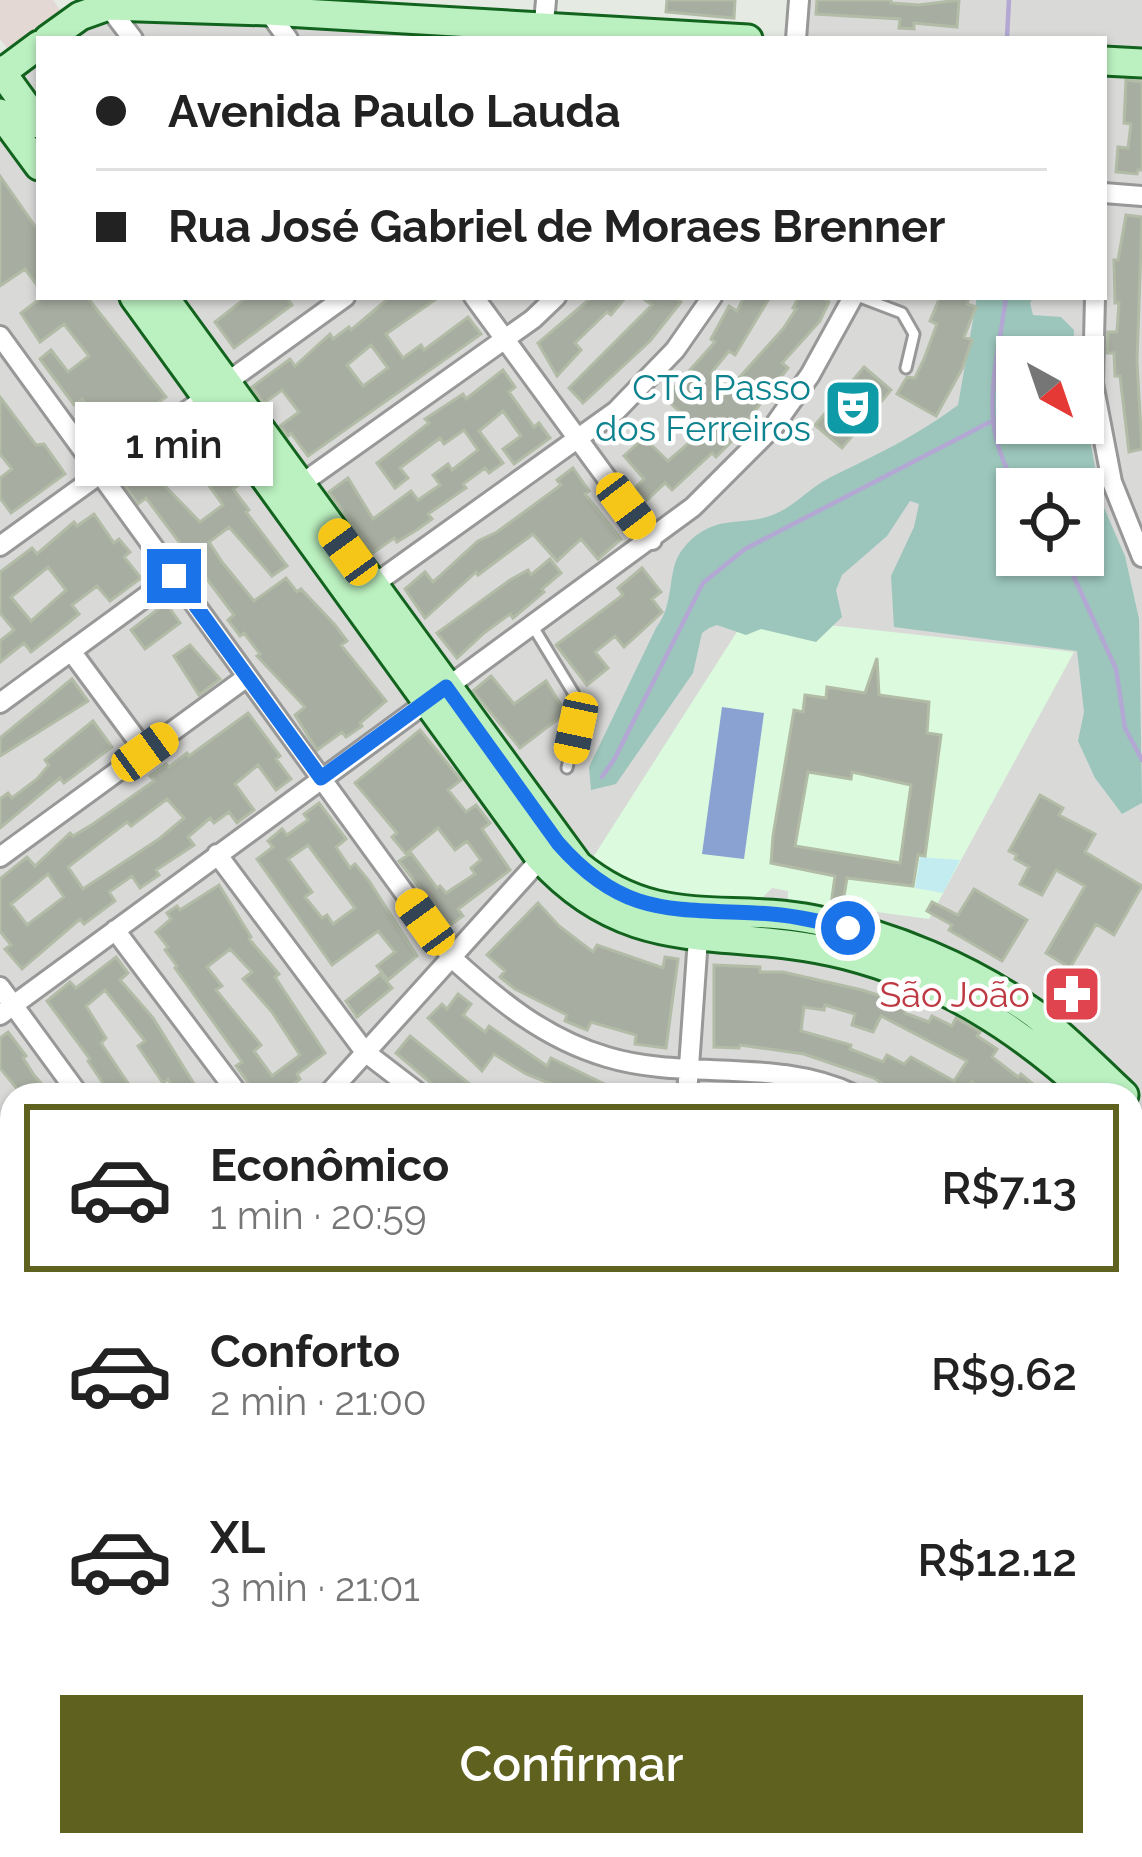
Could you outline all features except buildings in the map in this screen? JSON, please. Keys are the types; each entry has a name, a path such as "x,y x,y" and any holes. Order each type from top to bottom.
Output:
{"main road":[{"path":"52,36 80,16 109,6 544,22 671,36"},
{"path":"36,47 1,72 36,120"},
{"path":"1107,62 1142,63"},
{"path":"0,113 36,162"},
{"path":"137,300 216,390 575,892 618,919 699,926 808,946 912,974 959,996 1021,1035 1078,1083"},
{"path":"166,300 216,390"}],"street":[{"path":"796,36 799,0"},
{"path":"109,6 131,36"},
{"path":"268,11 286,36"},
{"path":"1107,193 1142,196"},
{"path":"476,300 652,540"},
{"path":"290,492 504,340 552,300"},
{"path":"362,592 616,410 675,350 710,300"},
{"path":"7,1010 693,507 774,426 854,300"},
{"path":"1095,300 1093,383 1112,482 1142,557"},
{"path":"0,546 216,390 323,303"},
{"path":"0,336 451,957 504,1006 561,1040 611,1059 745,1070 830,1083"},
{"path":"0,703 174,576"},
{"path":"71,651 145,752"},
{"path":"0,857 247,677"},
{"path":"338,1083 549,850"},
{"path":"217,854 365,1052 405,1083"},
{"path":"688,1083 699,926"},
{"path":"115,930 230,1083"},
{"path":"0,987 7,1010 69,1083"}],"lane":[{"path":"864,300 902,314 914,334 906,368"},
{"path":"532,625 574,694 576,728 567,768"}],"shaded area":[{"path":"0,0 53,0 61,11 10,52 0,39"},
{"path":"808,0 1142,0 1142,1083 0,1083 0,74 36,47 36,300 1107,300 1107,36 800,36"},
{"path":"80,16 661,36 52,36"},
{"path":"976,300 1032,300 1033,315 1061,317 1074,330 1074,336 996,336 996,444 1091,444 1095,468 996,468 996,576 1104,576 1104,508 1125,556 1139,619 1142,803 1122,814 1095,778 1078,741 1084,712 1077,651 894,627 891,576 914,527 919,504 910,501 887,536 842,575 836,590 842,617 816,642 761,629 746,635 717,625 702,633 693,673 616,784 591,790 589,767 662,618 682,550 716,525 782,511 822,482 958,405"},
{"path":"747,616 1074,652 929,919 788,900 788,891 772,888 761,899 662,893 619,877 592,859"},
{"path":"722,707 764,713 744,859 702,854"},
{"path":"920,857 960,860 943,893 915,888"}],"waterway":[{"path":"1007,36 1009,0"},
{"path":"1006,300 993,419 1006,468"},
{"path":"602,777 703,583 745,549 990,422"},
{"path":"1074,576 1116,669 1125,728 1142,760"}],"place":[{"name":"CTG Passo dos Ferreiros","path":"853,408"},
{"name":"São João","path":"1072,994"}],"route":[{"path":"174,576 321,778 446,687 558,843 578,866 613,890 674,910 760,913 848,928"}]}
